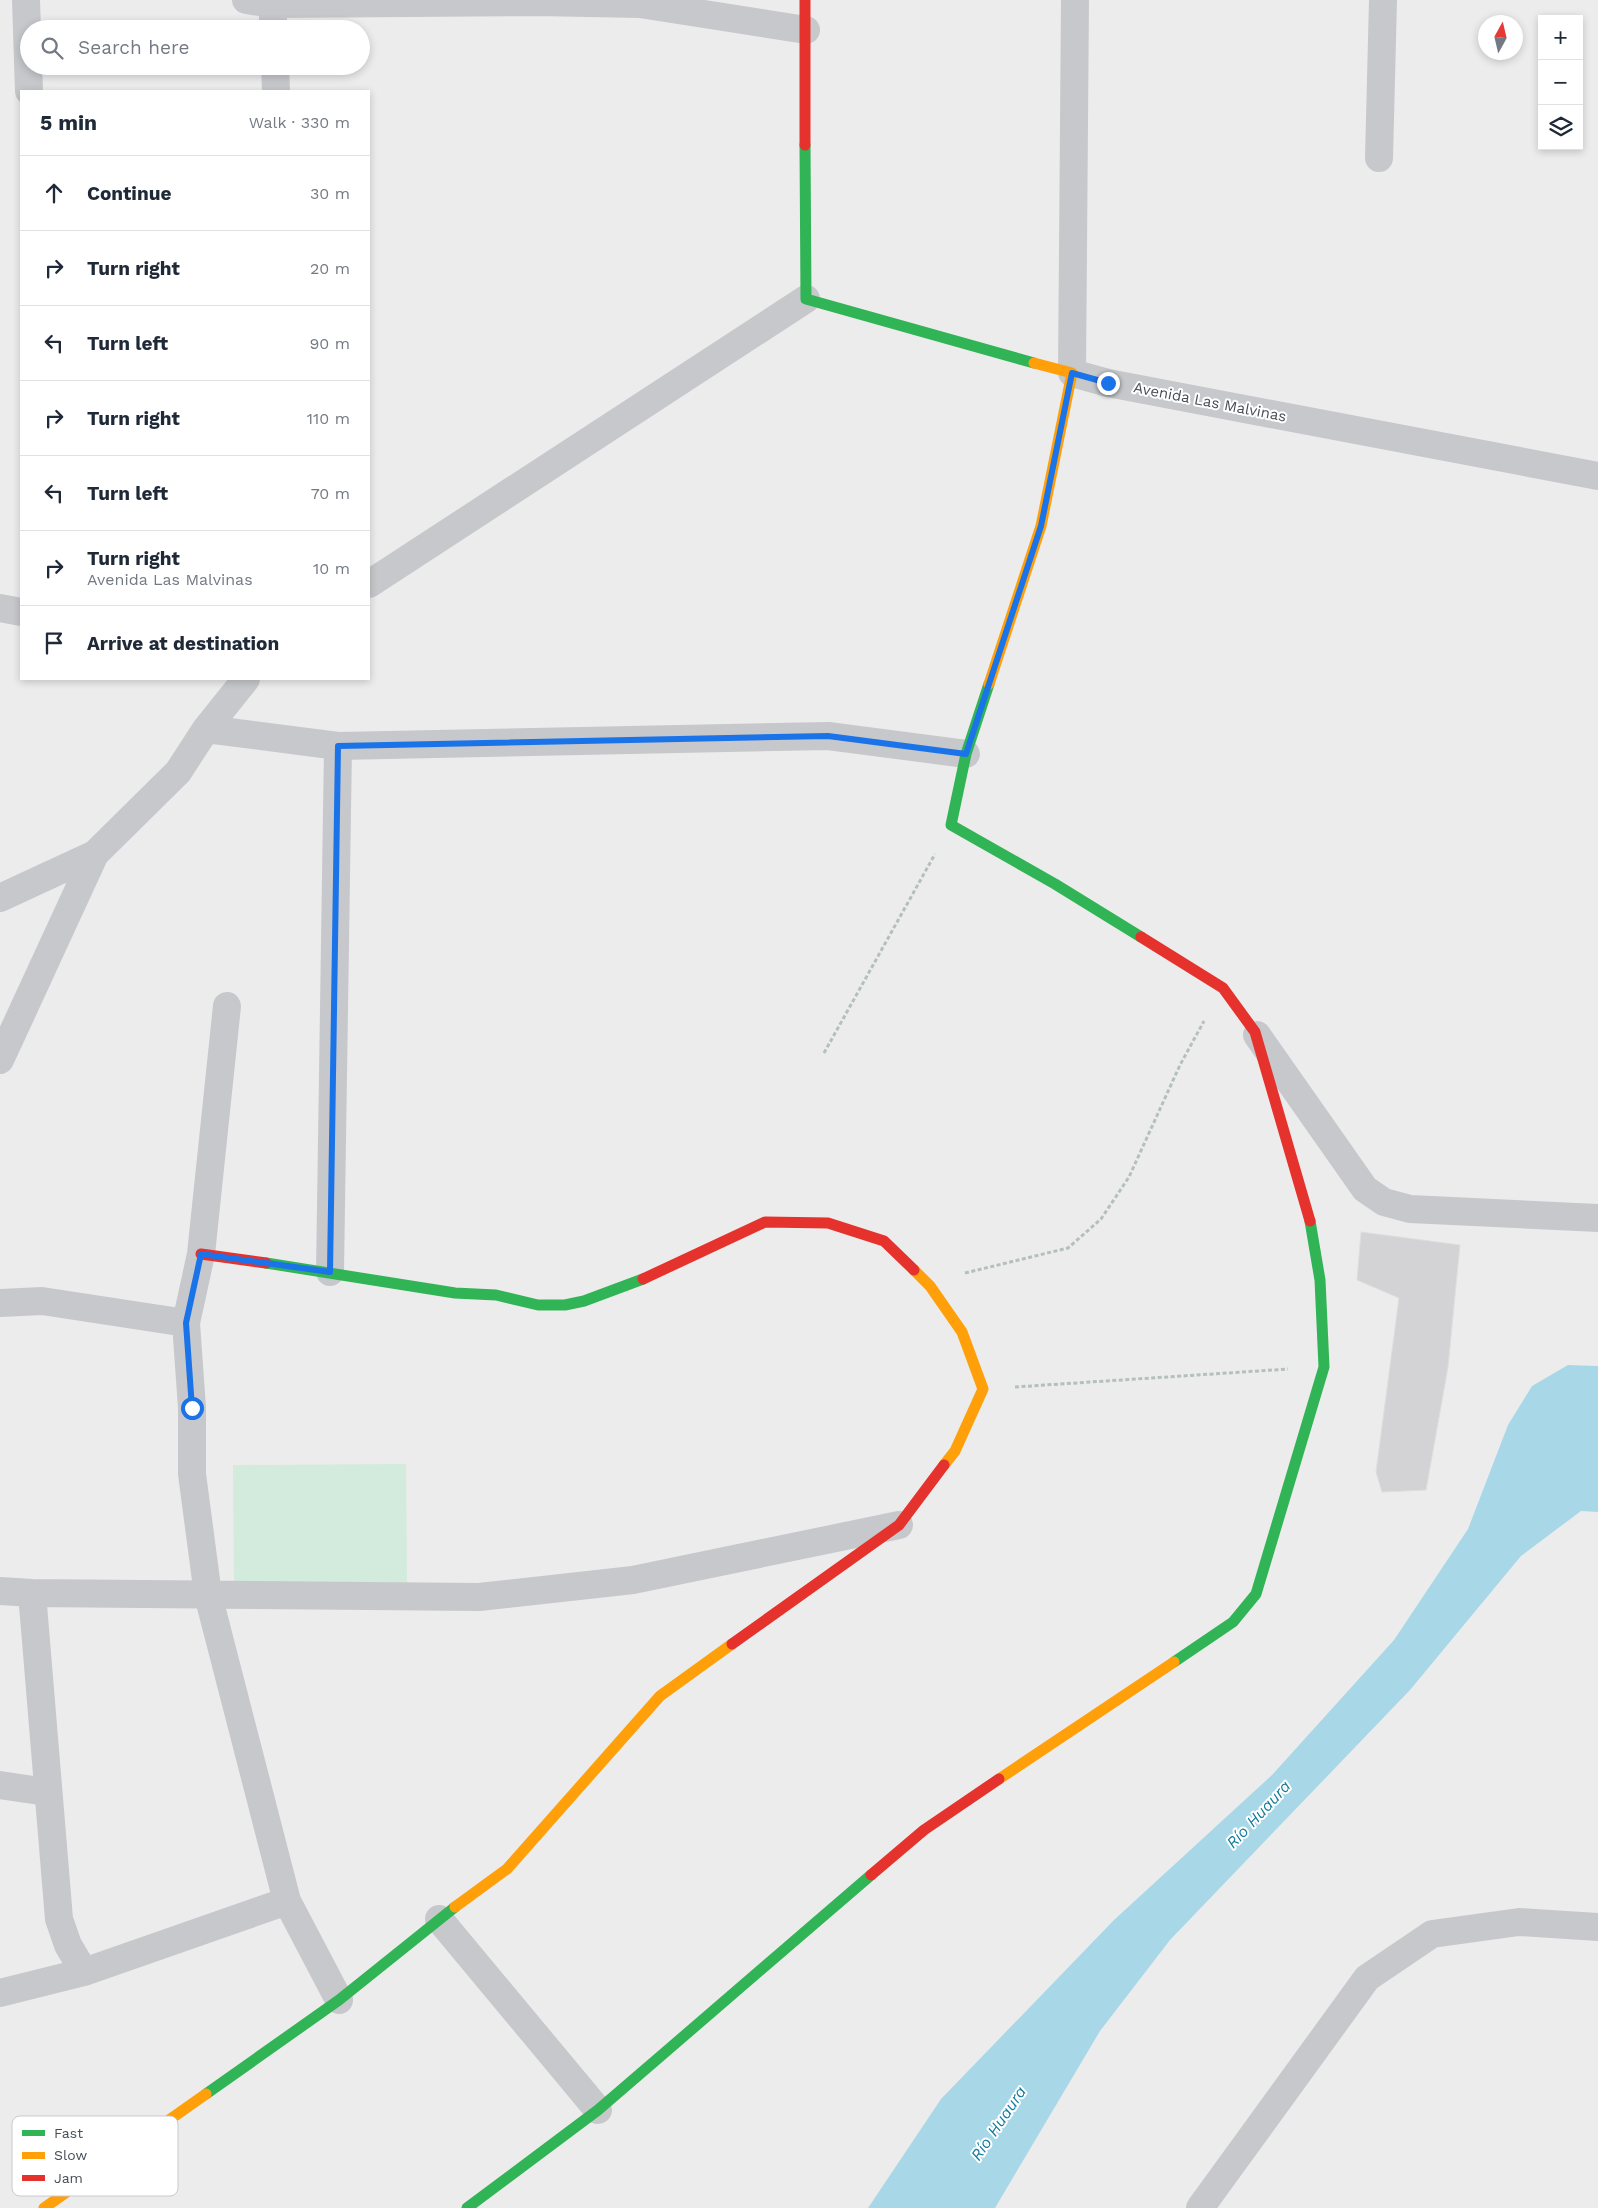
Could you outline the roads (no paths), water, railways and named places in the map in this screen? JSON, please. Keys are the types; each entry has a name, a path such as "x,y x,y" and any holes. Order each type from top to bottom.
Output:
{"street":[{"path":"26,0 26,20"},
{"path":"805,0 806,299"},
{"path":"1075,0 1072,373 1041,526 966,754 951,825 1055,884 1223,988 1365,1188 1384,1202 1410,1209 1598,1218"},
{"path":"1379,158 1383,0"},
{"path":"266,8 404,1 640,2 806,30"},
{"path":"28,75 28,90"},
{"path":"275,75 276,90"},
{"path":"370,583 806,299 1072,373"},
{"name":"Avenida Las Malvinas","path":"1072,373 1108,383 1598,476"},
{"path":"0,608 20,612"},
{"path":"0,898 95,854 178,772 206,729 245,680"},
{"path":"206,729 338,746 828,736 966,754"},
{"path":"330,1272 338,746"},
{"path":"0,1060 95,854"},
{"path":"227,1006 201,1254 186,1323 192,1408 192,1474 208,1595 287,1901 339,2000"},
{"path":"467,2208 598,2110 924,1830 1233,1622 1256,1594 1324,1367 1320,1280 1310,1219 1255,1032"},
{"path":"174,2116 339,2000 439,1919 507,1869 660,1696 899,1525 956,1451 983,1389 962,1332 930,1286 884,1241 828,1223 765,1222 652,1275 584,1301 565,1305 538,1305 496,1295 455,1293 330,1272 201,1254"},
{"path":"0,1303 42,1301 186,1323"},
{"path":"0,1591 32,1593 480,1597 633,1580 899,1525"},
{"path":"32,1593 59,1919 68,1945 84,1972"},
{"path":"0,1785 47,1792"},
{"path":"0,1993 84,1972 287,1901"},
{"path":"439,1919 598,2110"},
{"path":"1200,2208 1367,1978 1432,1934 1519,1922 1598,1927"},
{"path":"44,2208 61,2196"}],"water":[{"name":"Río Huaura","path":"1568,1365 1598,1366 1598,1512 1581,1511 1521,1556 1410,1690 1170,1940 1100,2031 995,2208 868,2208 941,2099 1114,1920 1272,1775 1394,1640 1468,1529 1508,1425 1532,1386"}]}
